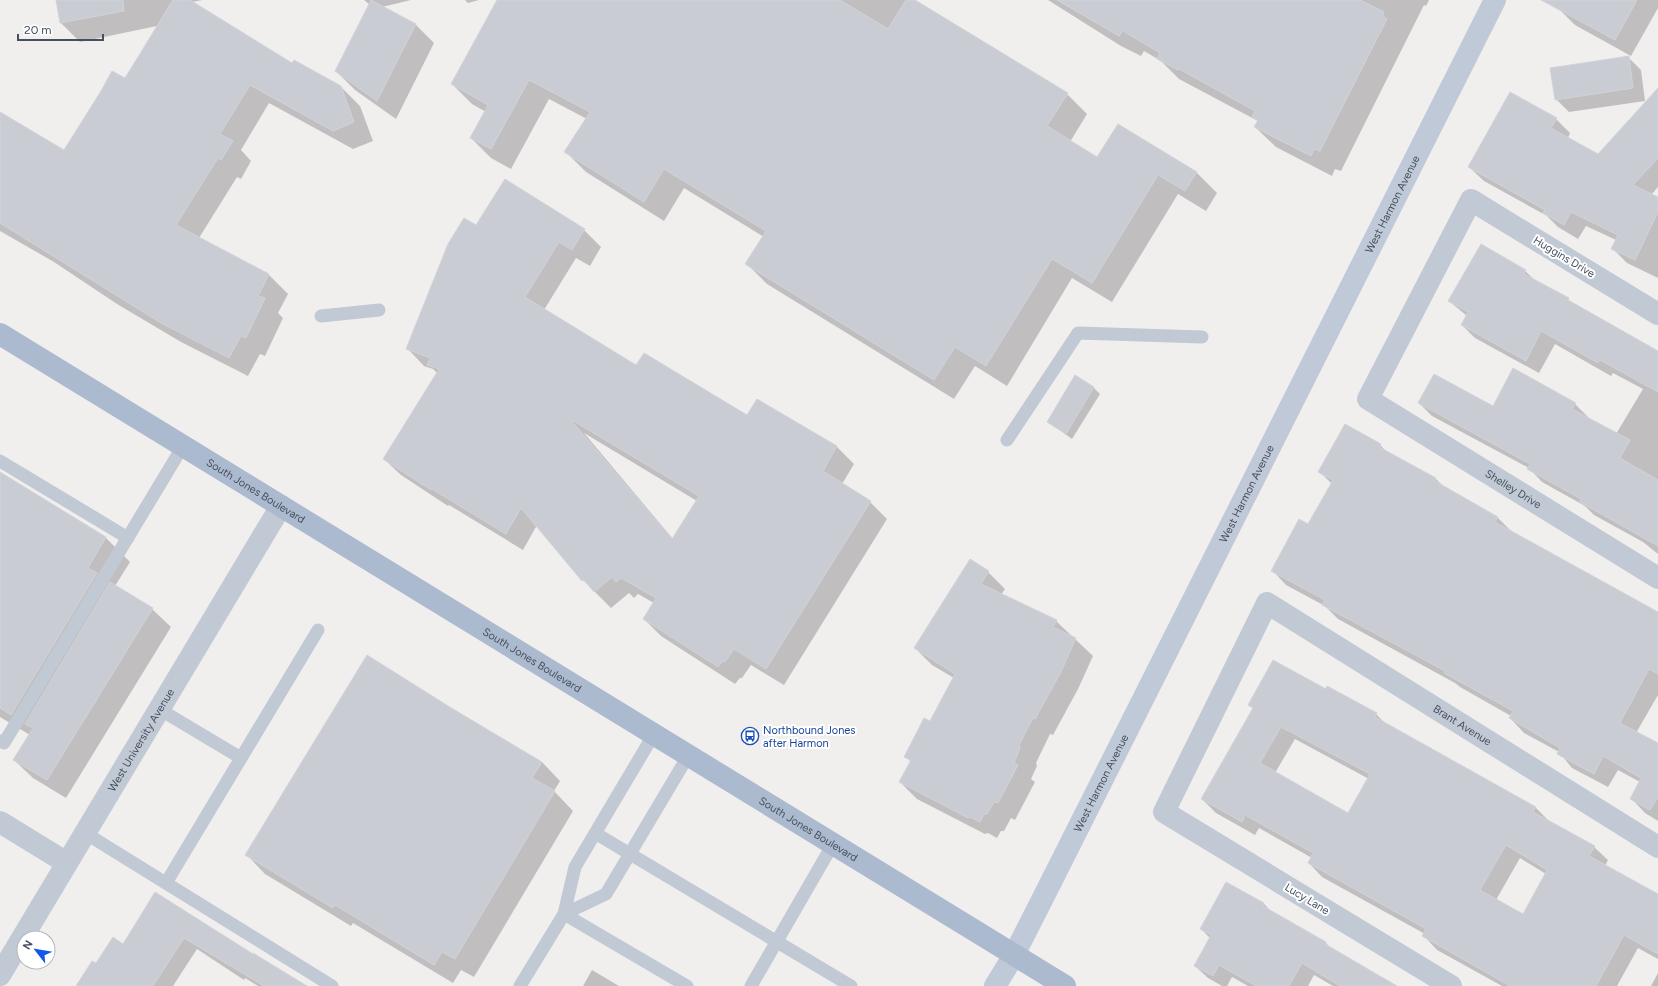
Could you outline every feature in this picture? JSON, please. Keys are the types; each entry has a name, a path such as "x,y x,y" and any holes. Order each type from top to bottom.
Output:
{"main road":[{"name":"West Harmon Avenue","path":"995,986 1014,955 1495,0"},
{"name":"South Jones Boulevard","path":"0,334 1065,986"}],"street":[{"name":"Huggins Drive","path":"1368,400 1471,200 1658,314"},
{"name":"Shelley Drive","path":"1368,400 1658,578"},
{"name":"West University Avenue","path":"0,975 281,506"},
{"name":"Lucy Lane","path":"1267,603 1164,812 1451,986"},
{"name":"Brant Avenue","path":"1267,603 1658,847"},
{"path":"0,822 67,863"}],"lane":[{"path":"321,316 379,310"},
{"path":"1006,440 1078,333 1202,336"},
{"path":"0,741 4,743 183,446"},
{"path":"0,460 128,538"},
{"path":"166,884 318,630"},
{"path":"159,709 241,758"},
{"path":"520,986 564,914 575,867 654,734"},
{"path":"564,914 606,894 688,756"},
{"path":"85,833 332,986"},
{"path":"596,833 851,986"},
{"path":"751,986 833,844"},
{"path":"564,914 687,986"}],"building":[{"path":"56,0 123,0 124,11 60,23"},
{"path":"173,0 190,0 292,63 294,60 341,86 354,122 333,131 250,85 220,134 233,141 221,160 218,158 176,225 269,274 258,296 265,298 246,338 241,336 229,358 161,323 0,223 0,112 64,150 112,71 125,78"},
{"path":"371,0 416,24 377,101 335,71"},
{"path":"497,0 840,0 888,29 906,0 915,0 1068,93 1047,126 1097,157 1118,124 1197,172 1185,191 1158,175 1092,283 1052,259 986,366 955,347 934,380 745,264 766,231 664,169 644,202 564,152 590,112 529,80 491,149 470,138 488,105 451,84"},
{"path":"1057,0 1360,0 1384,12 1383,16 1387,19 1320,151 1314,149 1311,156 1254,127 1258,120 1252,117 1255,111 1179,69 1178,70 1157,59 1160,53 1123,31 1119,36"},
{"path":"1541,0 1637,0 1615,40"},
{"path":"1629,56 1633,88 1555,100 1550,68"},
{"path":"1658,88 1658,158 1633,185 1658,197 1658,212 1635,260 1611,249 1618,235 1571,212 1564,225 1543,213 1545,210 1468,167 1510,92 1557,118 1551,128 1598,154"},
{"path":"505,179 585,229 572,250 559,242 525,297 636,365 644,353 747,415 757,399 837,446 823,471 871,501 766,669 734,649 725,662 723,661 718,667 643,619 656,598 621,578 616,582 612,577 594,592 584,580 582,581 521,508 506,534 432,489 431,490 383,459 439,369 427,365 430,358 406,349 448,244 464,218 476,225","holes":["570,419 699,496 672,539"]},
{"path":"1481,244 1526,270 1524,274 1569,298 1568,300 1658,351 1658,392 1600,360 1598,363 1541,331 1526,361 1461,325 1468,312 1448,301"},
{"path":"1513,368 1576,403 1572,409 1630,440 1620,458 1658,480 1658,546 1580,502 1581,499 1527,469 1530,464 1418,403 1434,374 1493,406"},
{"path":"1075,375 1094,387 1066,434 1047,422"},
{"path":"1345,424 1381,444 1379,447 1436,478 1435,481 1498,517 1495,522 1658,612 1658,674 1649,669 1620,723 1658,743 1658,797 1650,810 1630,799 1641,778 1603,756 1594,774 1557,754 1560,748 1509,718 1513,711 1444,673 1445,671 1322,605 1325,600 1271,571 1299,519 1308,524 1333,480 1318,472"},
{"path":"0,472 106,537 88,568 97,573 11,715 0,708"},
{"path":"970,559 989,571 981,584 1057,620 1053,627 1076,638 1061,672 1035,719 1033,718 1019,745 1020,748 1014,763 1018,765 998,803 994,802 987,814 984,814 980,822 970,817 968,818 899,782 911,760 904,757 924,718 930,721 955,674 914,648"},
{"path":"110,582 153,608 47,780 13,760 33,728 25,724"},
{"path":"367,655 453,709 542,762 532,778 555,791 455,959 442,952 434,965 335,905 333,908 245,855"},
{"path":"1273,660 1326,689 1327,686 1377,713 1375,717 1536,807 1533,812 1595,846 1589,856 1658,894 1658,954 1624,935 1596,986 1510,986 1422,936 1426,929 1308,863 1313,853 1245,815 1242,822 1201,799 1253,708 1248,705","holes":["1281,727 1370,774 1348,813 1260,763","1506,845 1547,870 1523,914 1480,890"]},
{"path":"1226,882 1264,903 1263,906 1326,942 1325,944 1397,986 1340,986 1302,963 1289,986 1256,986 1219,965 1213,976 1194,966 1211,935 1200,929"},
{"path":"155,892 307,986 264,986 184,938 153,986 76,986 92,961 96,963 113,937 123,944"}],"place":[{"name":"Northbound Jones after Harmon","path":"750,736"}]}
